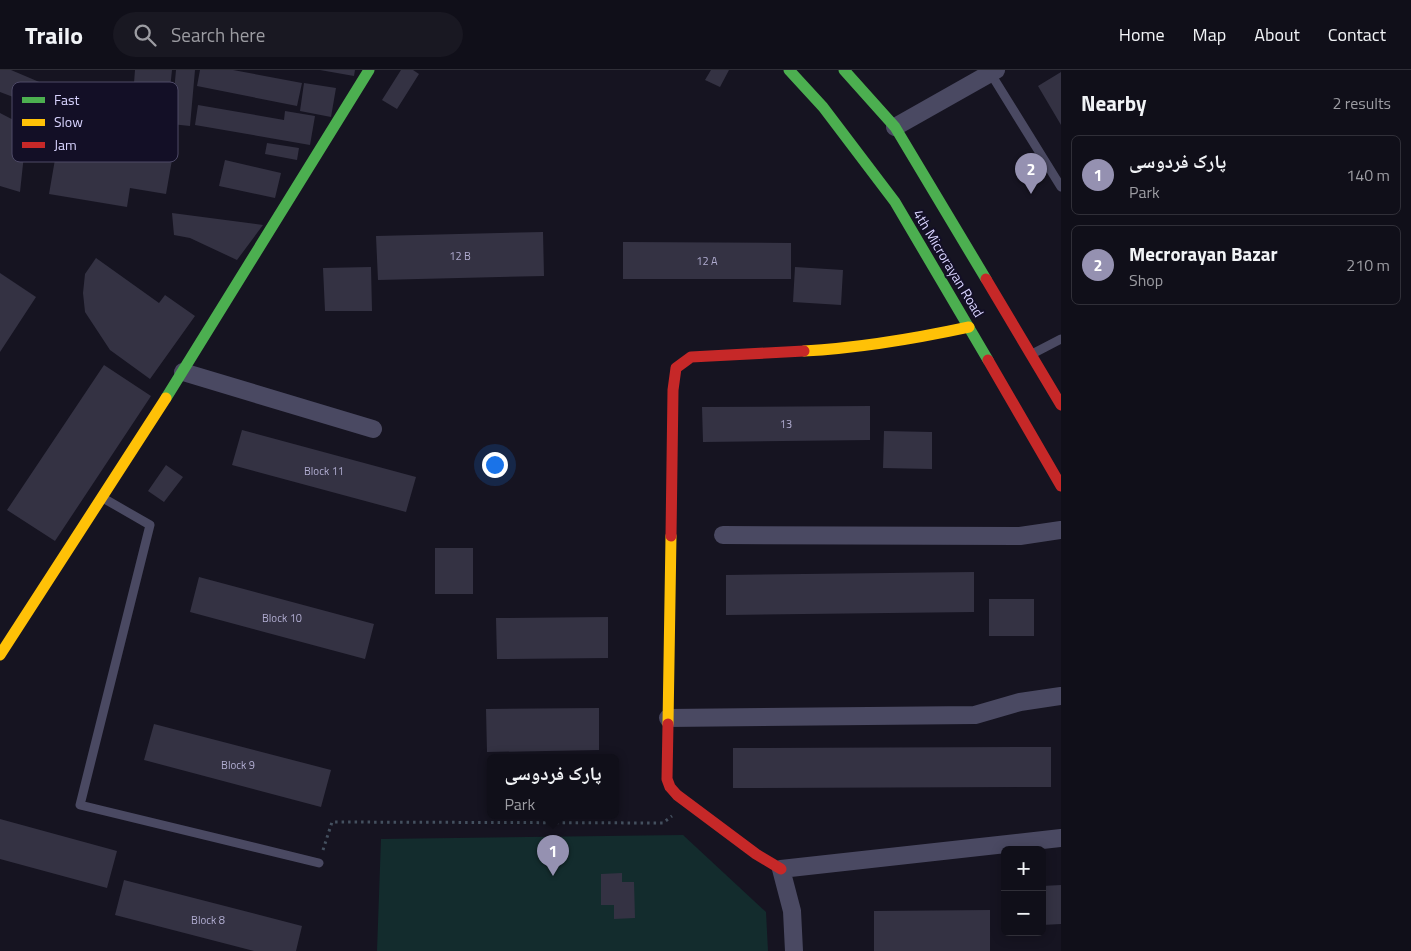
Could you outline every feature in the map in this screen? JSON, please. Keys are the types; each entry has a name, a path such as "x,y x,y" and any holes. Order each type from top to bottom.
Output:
{"street":[{"path":"0,655 183,372 369,70"},
{"name":"4th Microrayan Road","path":"789,70 823,107 895,202 1061,486"},
{"name":"4th Microrayan Road","path":"844,70 895,127 1061,405"},
{"path":"895,127 994,72"},
{"path":"969,327 909,340 835,349 691,357 676,368 673,390 667,779 670,787 688,804 756,854 781,869 1061,838"},
{"path":"183,372 373,429"},
{"path":"723,536 1020,536 1061,530"},
{"path":"668,718 975,715 1020,702 1061,696"},
{"path":"781,869 792,911 794,951"}],"lane":[{"path":"994,72 1061,187"},
{"path":"1032,354 1061,339"},
{"path":"103,498 150,526 80,806 319,863"}],"path":[{"path":"319,863 332,822 663,823 688,804"}],"green space":[{"path":"683,835 766,912 768,951 377,951 381,839"}],"building":[{"path":"0,70 11,70 39,82 12,82 12,97 0,92"},
{"path":"135,70 172,70 171,82 134,82"},
{"path":"176,70 195,70 190,126 178,125 178,82 175,82"},
{"path":"200,70 233,70 302,83 297,106 197,86"},
{"path":"320,70 355,70 354,76"},
{"path":"401,70 413,70 419,74 397,109 382,100"},
{"path":"711,70 729,70 720,87 705,80"},
{"path":"1061,72 1061,125 1038,86"},
{"path":"304,83 336,88 331,117 300,111"},
{"path":"198,105 284,120 285,111 315,116 310,145 195,125"},
{"path":"0,113 12,119 12,162 23,162 20,192 0,186"},
{"path":"267,143 299,148 297,160 265,154"},
{"path":"225,160 281,173 275,198 219,186"},
{"path":"55,162 172,162 166,194 130,188 127,207 49,194"},
{"path":"172,213 263,225 237,260 190,238 174,235"},
{"path":"543,232 544,276 378,280 376,236"},
{"path":"623,242 791,243 791,279 623,279"},
{"path":"96,258 159,303 165,295 195,316 150,379 110,350 85,312 83,293 85,274"},
{"path":"371,267 372,311 325,311 323,268"},
{"path":"795,267 843,270 841,305 793,302"},
{"path":"0,273 36,297 0,352"},
{"path":"104,365 151,396 55,541 7,510"},
{"path":"870,406 870,440 703,442 702,407"},
{"path":"242,430 416,477 406,512 232,465"},
{"path":"884,431 932,432 932,469 883,468"},
{"path":"166,465 183,477 164,502 148,491"},
{"path":"435,548 473,548 473,594 435,594"},
{"path":"974,572 974,612 726,615 726,575"},
{"path":"199,577 374,624 365,659 190,612"},
{"path":"989,599 1034,599 1034,636 989,636"},
{"path":"608,617 608,658 497,659 496,618"},
{"path":"599,708 599,750 487,752 486,709"},
{"path":"154,724 331,770 321,807 144,760"},
{"path":"1051,747 1051,787 733,788 733,748"},
{"path":"0,819 117,851 107,888 0,859"},
{"path":"622,873 622,882 634,882 635,918 614,919 614,905 601,905 601,874"},
{"path":"124,880 302,926 296,951 254,951 115,915"},
{"path":"1061,885 1061,924 1046,925 1046,886"},
{"path":"990,910 990,951 874,951 874,911"}],"traffic: fast":[{"path":"166,398 369,70"},
{"path":"789,70 823,107 895,202 988,360"},
{"path":"844,70 895,127 986,279"}],"traffic: slow":[{"path":"804,351 846,348 969,327"},
{"path":"0,655 166,398"},
{"path":"668,724 671,536"}],"traffic: jam":[{"path":"986,279 1061,405"},
{"path":"671,536 673,390 676,368 691,357 804,351"},
{"path":"988,360 1061,486"},
{"path":"668,724 667,779 670,787 677,795 756,854 781,869"}],"place":[{"name":"Mecrorayan Bazar","path":"1031,194"},
{"name":"پارک فردوسی","path":"553,876"}]}
